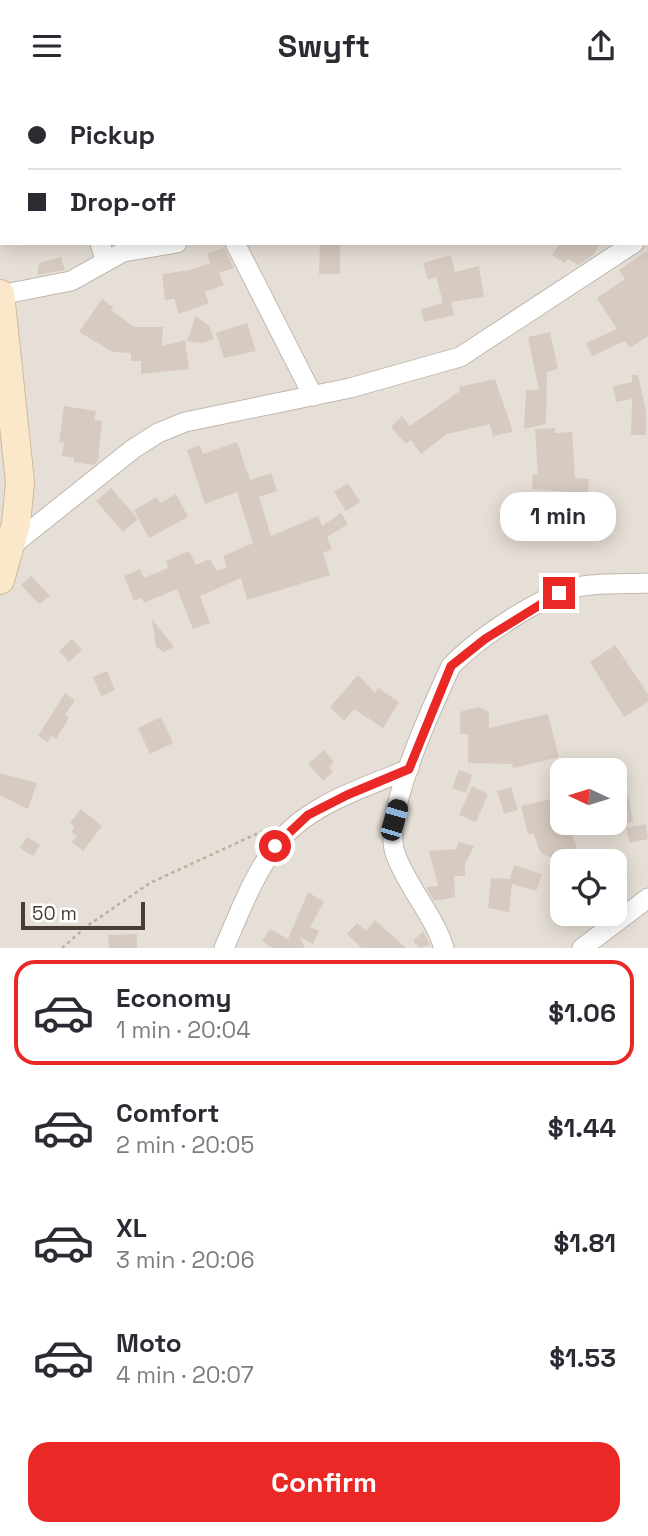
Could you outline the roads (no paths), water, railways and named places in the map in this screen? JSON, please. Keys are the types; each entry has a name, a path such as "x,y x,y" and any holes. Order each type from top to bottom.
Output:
{"street":[{"path":"0,580 20,482 0,294 71,281 102,252 123,252 165,245"},
{"path":"236,245 313,396"},
{"path":"9,532 158,433 185,422 313,396 460,357 631,245"},
{"path":"444,948 408,883 394,851 394,820 430,710 451,666 463,654 559,593 583,586 648,583"},
{"path":"224,948 275,846 308,815 409,769"},
{"path":"582,948 648,898"}]}
